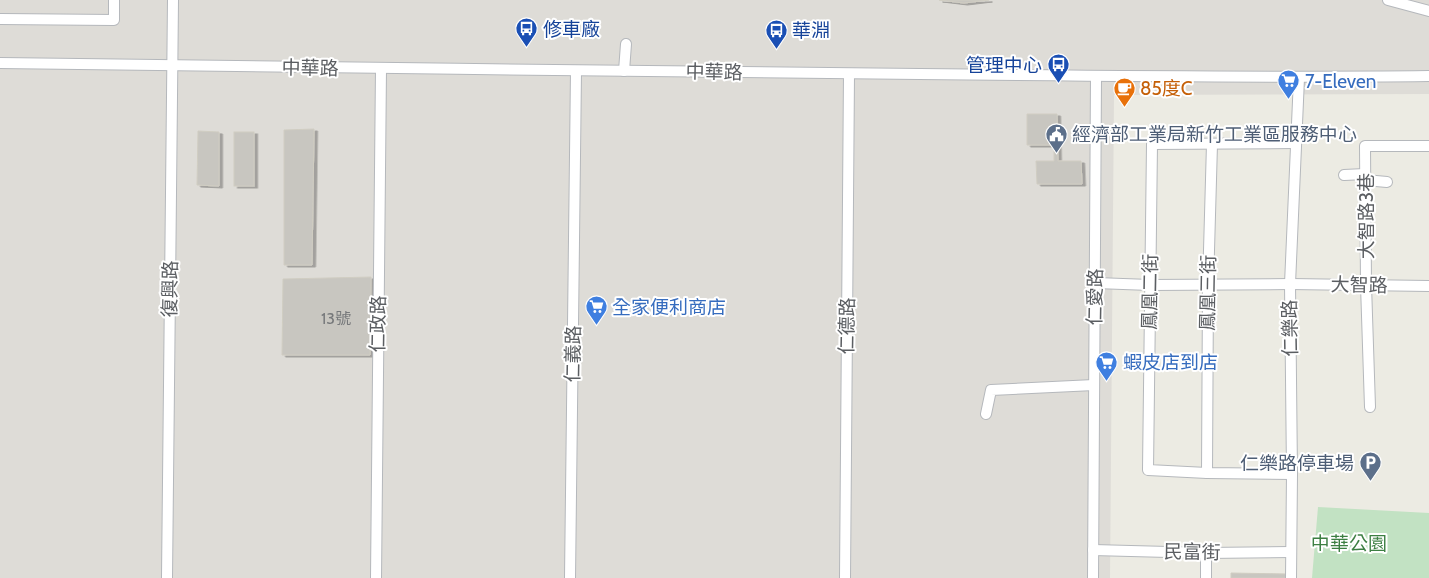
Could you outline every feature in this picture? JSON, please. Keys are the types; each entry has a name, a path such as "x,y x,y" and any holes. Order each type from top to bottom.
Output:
{"street":[{"path":"0,19 114,20 114,0"},
{"name":"復興路","path":"167,578 173,0"},
{"path":"1388,0 1429,11"},
{"path":"624,71 626,44"},
{"name":"中華路","path":"0,63 850,74 1299,78 1429,76"},
{"name":"仁政路","path":"376,578 381,69"},
{"name":"仁義路","path":"570,578 576,71"},
{"name":"仁德路","path":"845,578 850,74"},
{"name":"仁愛路","path":"1093,578 1096,76"},
{"name":"仁樂路","path":"1291,578 1290,284 1299,78"},
{"path":"1212,144 1296,143"},
{"name":"鳳凰二街","path":"1207,473 1148,470 1152,144 1212,144"},
{"name":"鳳凰三街","path":"1207,473 1208,286 1212,144"},
{"name":"大智路3巷","path":"1370,407 1366,285 1365,146 1429,146"},
{"path":"1344,175 1366,177 1387,182"},
{"name":"大智路","path":"1096,283 1208,286 1290,284 1429,286"},
{"path":"986,414 992,390 1094,385"},
{"path":"1207,473 1292,474"},
{"name":"民富街","path":"1093,550 1206,553 1291,552"},
{"path":"1206,553 1206,578"}],"shaded area":[{"path":"0,0 1429,0 1429,94 1114,95 1110,578 0,578"}],"green space":[{"name":"中華公園","path":"1318,507 1429,513 1429,578 1312,578"}],"building":[{"path":"939,0 989,0 964,3"},
{"name":"經濟部工業局新竹工業區服務中心","path":"1027,114 1057,114 1058,161 1081,161 1082,184 1037,184 1036,161 1054,161 1054,145 1027,145"},
{"path":"314,129 312,265 284,265 284,130"},
{"path":"198,131 219,132 219,186 197,185"},
{"path":"234,132 254,132 254,186 234,186"},
{"path":"371,277 370,355 282,355 283,279"},
{"path":"1231,573 1288,574 1287,578 1231,578"}],"place":[{"name":"修車廠","path":"527,48"},
{"name":"華淵","path":"776,49"},
{"name":"管理中心","path":"1058,84"},
{"name":"7-Eleven","path":"1289,100"},
{"name":"85度C","path":"1124,107"},
{"name":"經濟部工業局新竹工業區服務中心","path":"1056,153"},
{"name":"全家便利商店","path":"596,326"},
{"name":"蝦皮店到店","path":"1107,381"},
{"name":"仁樂路停車場","path":"1370,482"}]}
